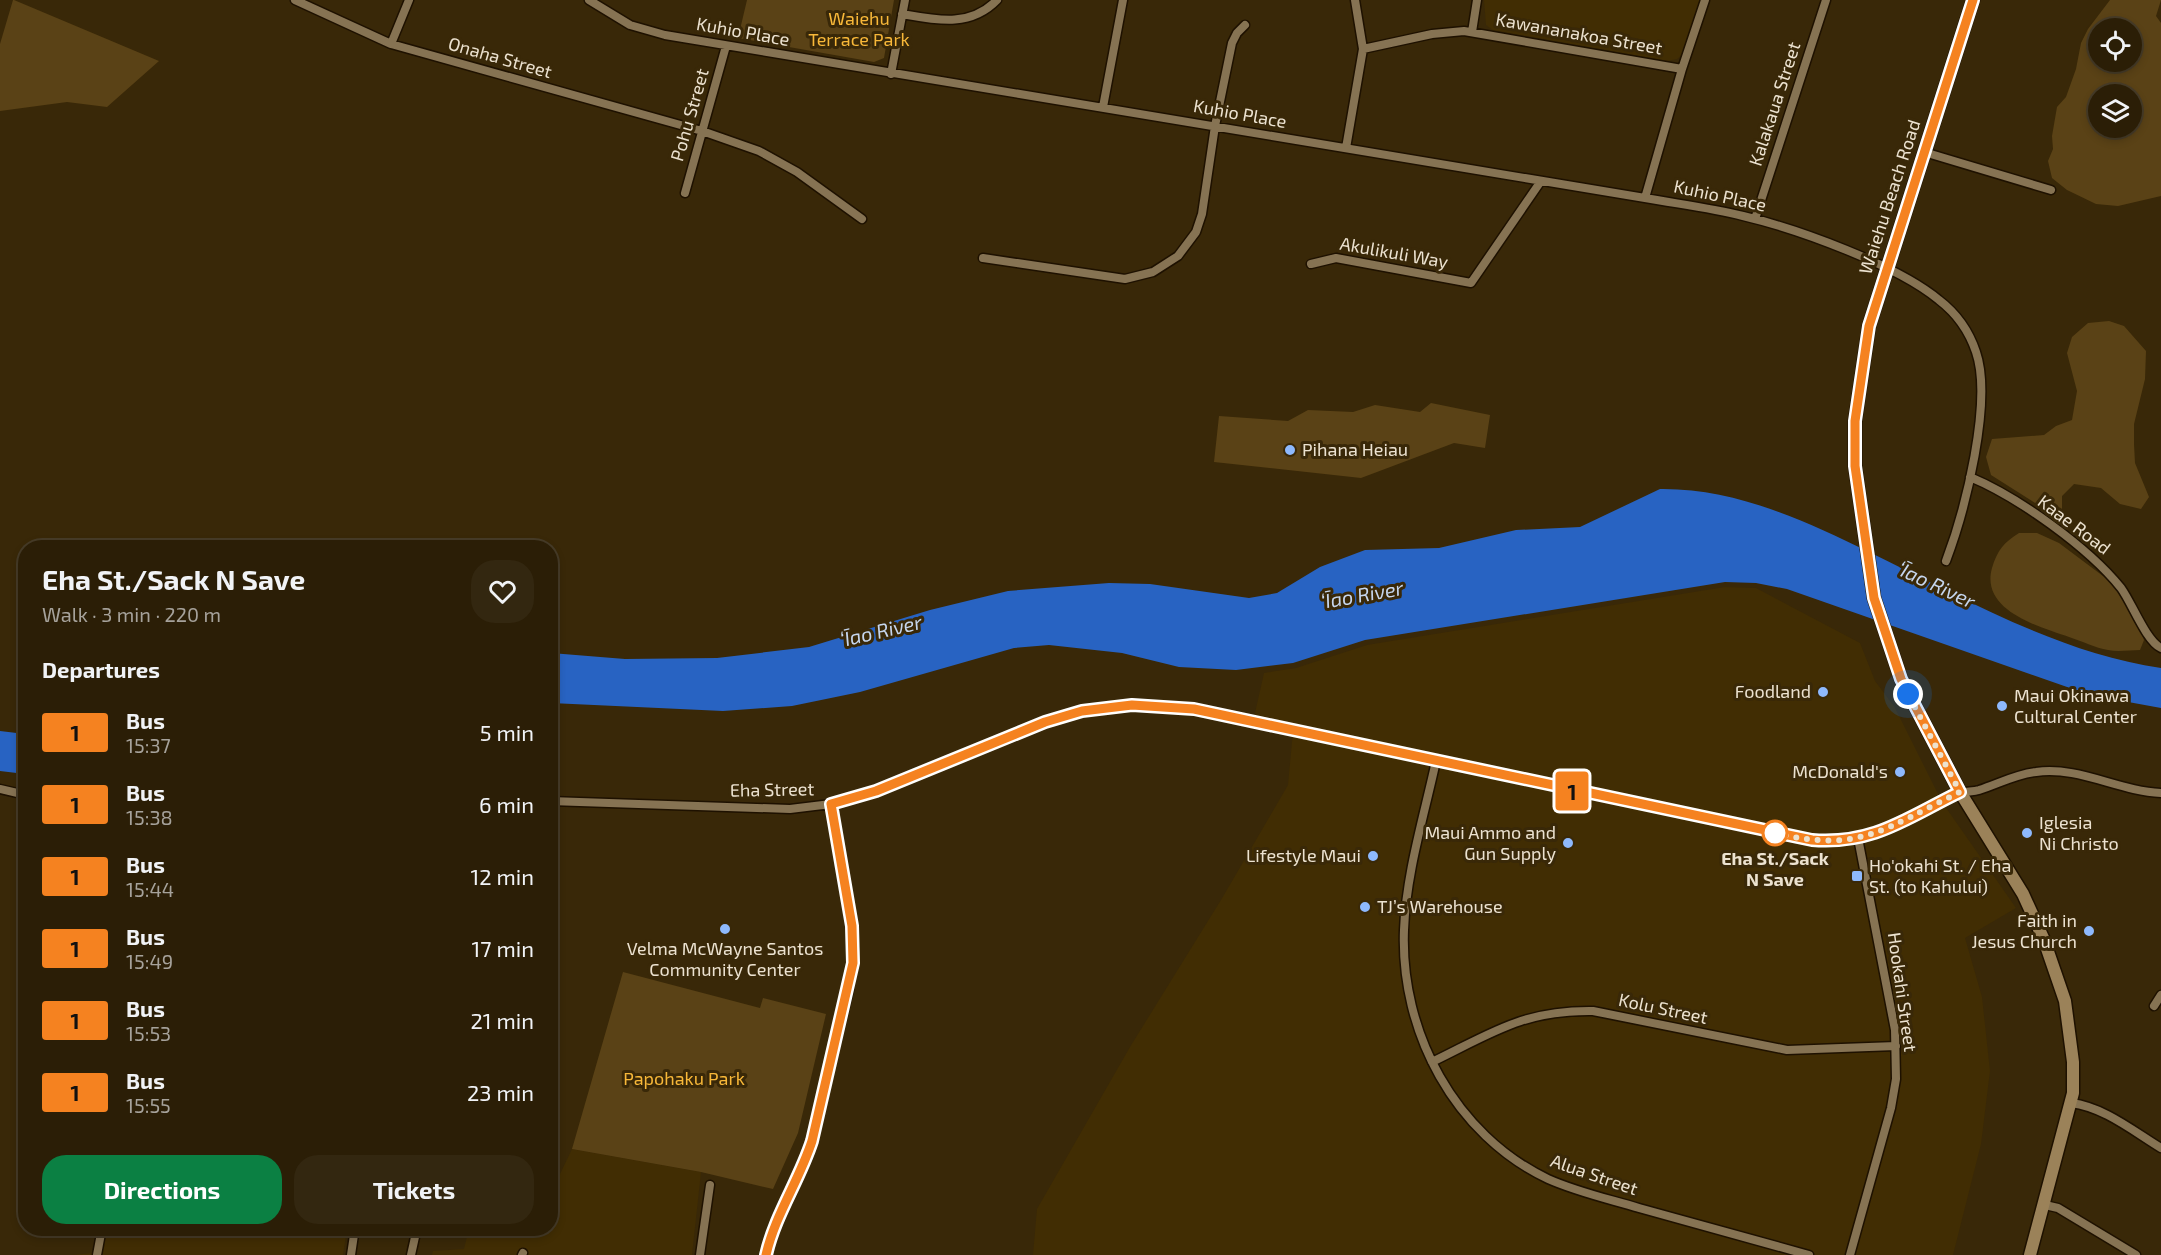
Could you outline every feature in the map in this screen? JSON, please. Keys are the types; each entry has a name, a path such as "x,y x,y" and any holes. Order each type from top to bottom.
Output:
{"street":[{"name":"Onaha Street","path":"295,0 391,44 702,131 778,160 862,219"},
{"path":"391,44 410,0"},
{"name":"Kuhio Place","path":"589,0 614,17 639,28 726,46 1645,198 1755,219 1844,249 1885,269"},
{"path":"891,74 904,0"},
{"path":"902,14 945,21 960,20 981,13 996,0"},
{"path":"1103,107 1123,0"},
{"path":"1346,148 1363,49 1355,0"},
{"path":"1472,32 1477,0"},
{"path":"1645,198 1682,69 1705,0"},
{"name":"Kalakaua Street","path":"1755,219 1826,0"},
{"name":"Waiehu Beach Road","path":"1973,0 1885,269 1869,326 1855,421 1855,466 1874,598 1901,679 1960,792 2023,894 2051,959 2070,1022 2073,1062 2071,1103 2030,1255"},
{"path":"983,258 1115,279 1144,275 1162,267 1185,249 1200,224 1215,126 1232,43 1237,33 1245,25"},
{"name":"Kawananakoa Street","path":"1363,49 1432,34 1472,32 1682,69"},
{"name":"Pohu Street","path":"685,193 726,46"},
{"path":"1924,153 2051,190"},
{"name":"Akulikuli Way","path":"1311,264 1336,258 1471,283 1541,181"},
{"path":"1885,269 1939,299 1957,318 1971,340 1979,364 1982,390 1970,477 1959,526 1946,561"},
{"name":"Kaae Road","path":"1970,477 1992,487 2086,550 2122,589 2151,640 2161,648"},
{"name":"Eha Street","path":"558,801 790,809 831,804 876,791 1045,722 1111,706 1132,705 1194,709 1794,837 1829,841 1858,838 1897,826 1960,792 1978,790 2022,774 2049,771 2076,774 2135,790 2161,793"},
{"name":"Alua Street","path":"1436,761 1412,878 1404,930 1410,1003 1432,1062 1460,1107 1489,1139 1548,1179 1598,1196 1809,1255"},
{"path":"0,789 18,793"},
{"path":"766,1255 774,1225 802,1169 812,1141 853,963 852,926 831,804"},
{"name":"Hookahi Street","path":"1850,1255 1891,1108 1896,1079 1896,1046 1889,997 1858,838"},
{"path":"2154,1006 2161,995"},
{"name":"Kolu Street","path":"1432,1062 1507,1024 1563,1010 1593,1011 1787,1050 1896,1046"},
{"path":"2071,1103 2084,1104 2100,1111 2161,1148"},
{"path":"700,1255 710,1185"},
{"path":"2045,1205 2058,1208 2136,1255"},
{"path":"97,1255 101,1236"},
{"path":"351,1255 354,1236"},
{"path":"411,1255 415,1236"}],"shaded area":[{"path":"1484,0 1701,0 1684,53 1677,59 1667,61 1493,30 1486,25"},
{"path":"1725,587 1756,588 1860,643 1875,681 1894,706 1942,802 2016,908 1965,938 1982,997 1990,1071 1981,1144 1953,1255 1033,1255 1037,1209 1130,1047 1221,900 1288,785 1293,731 1253,722 1264,673 1296,668 1367,645"},
{"path":"572,1149 701,1172 692,1255 432,1255 433,1251 464,1249 467,1236 558,1236 558,1178"},
{"path":"97,1236 346,1236 343,1255 72,1255 93,1253"}],"green space":[{"path":"13,0 159,61 107,107 67,102 0,111 0,44"},
{"name":"Waiehu Terrace Park","path":"747,0 894,0 884,58 874,62 738,38"},
{"path":"2110,0 2161,0 2156,16 2161,23 2161,196 2118,206 2096,204 2067,190 2052,178 2048,161 2053,149 2052,136 2057,107 2066,97 2076,69 2081,43 2088,29 2088,72 2142,72 2142,18 2096,18"},
{"path":"2109,321 2124,326 2146,351 2145,379 2134,424 2134,444 2135,463 2149,497 2141,509 2120,504 2101,488 2074,484 2062,496 2062,510 2054,515 1991,475 1986,457 1992,439 2044,435 2056,426 2072,420 2077,391 2067,353 2072,337 2088,323"},
{"path":"1431,403 1490,415 1485,448 1454,443 1361,478 1214,462 1219,416 1288,421 1308,410 1353,412 1375,405 1420,412"},
{"path":"2019,533 2037,533 2059,543 2107,579 2127,600 2144,640 2140,650 2116,651 2098,648 2029,622 2003,606 1995,596 1991,583 1992,568 2002,548"},
{"name":"Papohaku Park","path":"623,972 760,1008 763,998 826,1014 798,1133 773,1189 701,1172 572,1149"}],"water":[{"name":"ʻĪao River","path":"1660,489 1714,494 1766,508 1842,539 1973,604 2047,636 2122,661 2161,668 2161,708 2090,695 1787,589 1756,583 1725,582 1365,640 1293,663 1236,670 1179,667 1122,653 1049,645 1014,648 860,692 792,706 723,711 558,703 558,654 625,659 717,658 809,647 930,610 1008,591 1109,583 1150,584 1249,598 1277,593 1320,567 1365,550 1439,548 1516,530 1580,527"},
{"path":"0,731 18,733 18,773 0,771"}],"bus line":[{"name":"1","path":"766,1255 770,1234 802,1169 812,1141 849,990 853,963 854,936 831,804 876,791 1045,722 1082,711 1132,705 1194,709 1694,817 1812,840 1846,840 1887,831 1960,792 1901,679 1874,598 1855,466 1855,421 1860,374 1869,326 1885,269 1973,0"}],"place":[{"name":"Pihana Heiau","path":"1290,450"},
{"name":"Foodland","path":"1823,692"},
{"name":"Maui Okinawa Cultural Center","path":"2002,706"},
{"name":"McDonald's","path":"1900,772"},
{"name":"Eha St./Sack N Save","path":"1775,833"},
{"name":"Iglesia Ni Christo","path":"2027,833"},
{"name":"Maui Ammo and Gun Supply","path":"1568,843"},
{"name":"Lifestyle Maui","path":"1373,856"},
{"name":"Ho'okahi St. / Eha St. (to Kahului)","path":"1857,876"},
{"name":"TJ’s Warehouse","path":"1365,907"},
{"name":"Velma McWayne Santos Community Center","path":"725,929"},
{"name":"Faith in Jesus Church","path":"2089,931"}],"route":[{"path":"1775,833 1829,841 1869,836 1887,831 1960,792 1908,694"}]}
